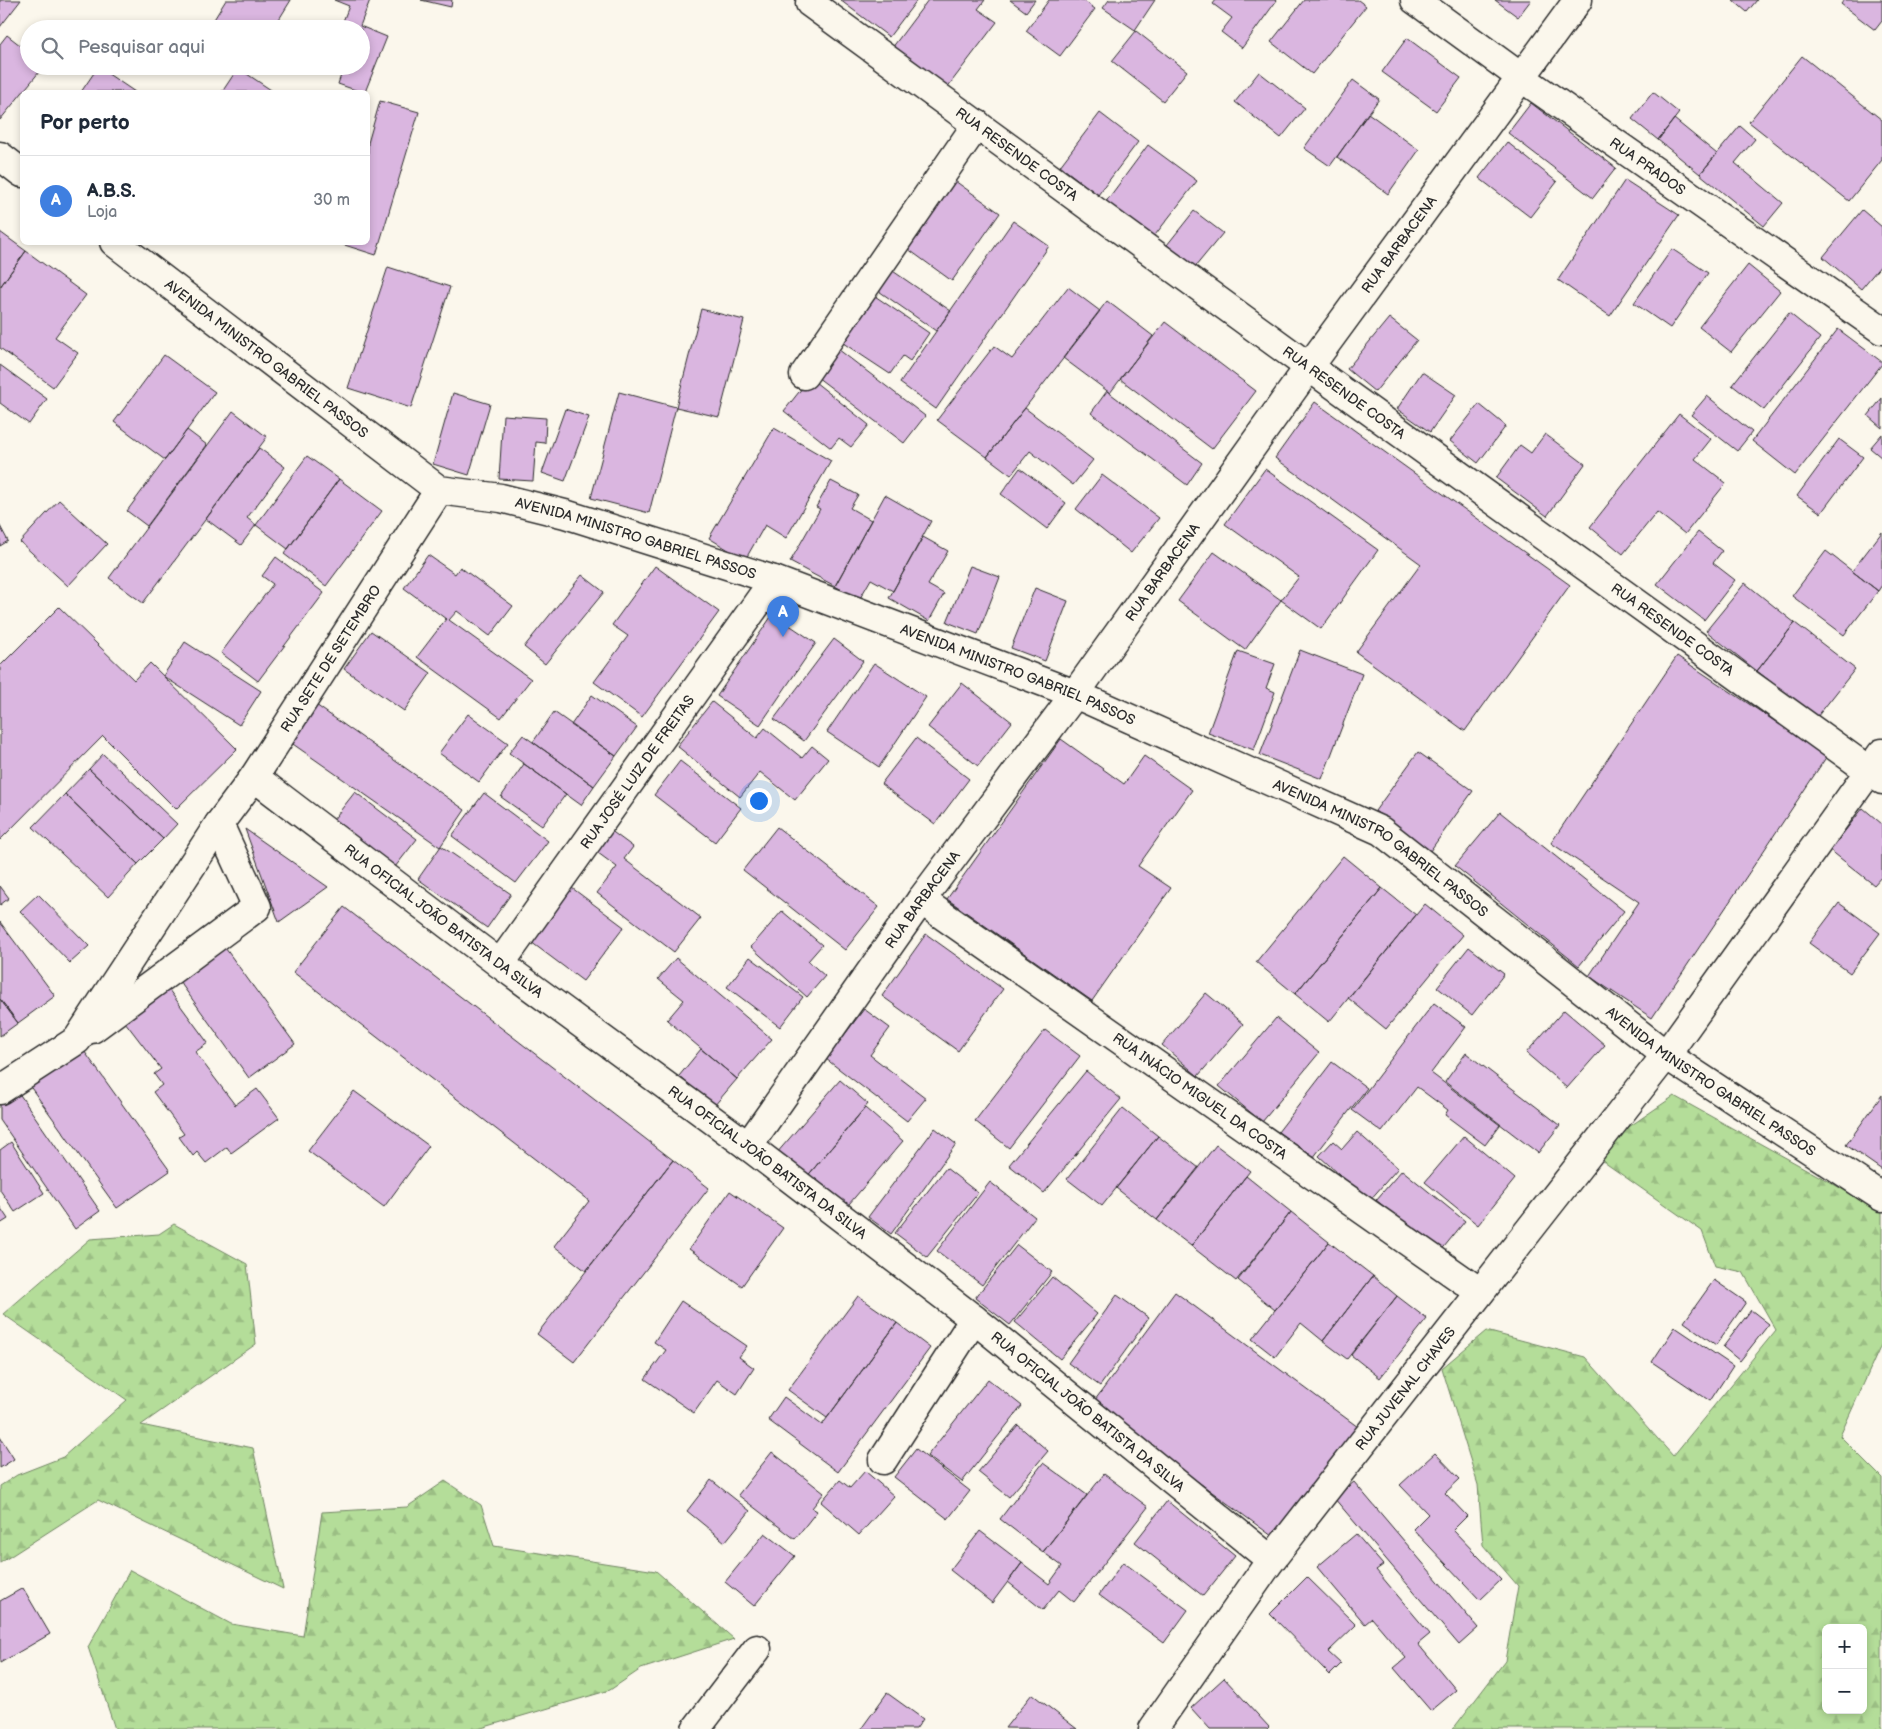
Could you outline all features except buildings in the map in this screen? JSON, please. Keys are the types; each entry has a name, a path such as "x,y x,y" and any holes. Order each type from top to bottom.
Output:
{"street":[{"name":"RUA PRADOS","path":"1415,0 1522,78 1882,330"},
{"name":"RUA BARBACENA","path":"748,1146 921,900 1075,694 1309,367 1578,0"},
{"name":"RUA RESENDE COSTA","path":"810,3 1309,367 1878,768"},
{"path":"804,376 977,124"},
{"path":"0,156 20,171"},
{"name":"AVENIDA MINISTRO GABRIEL PASSOS","path":"118,245 439,490 501,498 565,514 774,580 1075,694 1381,831 1666,1055 1882,1197"},
{"name":"RUA SETE DE SETEMBRO","path":"77,1040 219,824 254,777 439,490"},
{"name":"RUA JOSÉ LUIZ DE FREITAS","path":"500,964 774,580"},
{"name":"RUA JUVENAL CHAVES","path":"1153,1729 1271,1560 1666,1055 1878,768"},
{"name":"RUA OFICIAL JOÃO BATISTA DA SILVA","path":"254,777 500,964 748,1146 974,1319 1271,1560"},
{"name":"RUA SETE DE SETEMBRO","path":"0,1090 77,1040 257,907 219,824"},
{"name":"RUA INÁCIO MIGUEL DA COSTA","path":"921,900 1480,1292"},
{"path":"883,1460 974,1319"},
{"path":"696,1729 757,1649"}],"green space":[{"path":"1674,1096 1882,1211 1882,1343 1840,1436 1882,1478 1882,1729 1453,1729 1505,1661 1518,1586 1483,1545 1478,1485 1442,1368 1486,1331 1585,1357 1673,1456 1776,1330 1743,1272 1715,1266 1702,1231 1591,1153"},
{"path":"174,1224 247,1264 256,1344 141,1425 253,1448 283,1589 98,1500 0,1563 0,1486 17,1475 63,1457 127,1400 3,1314 90,1239 159,1234"},
{"path":"445,1481 481,1505 494,1546 656,1571 734,1639 641,1669 610,1690 478,1729 115,1729 88,1647 130,1570 231,1624 303,1636 322,1512 407,1507"}],"place":[{"name":"A.B.S.","path":"783,637"}]}
